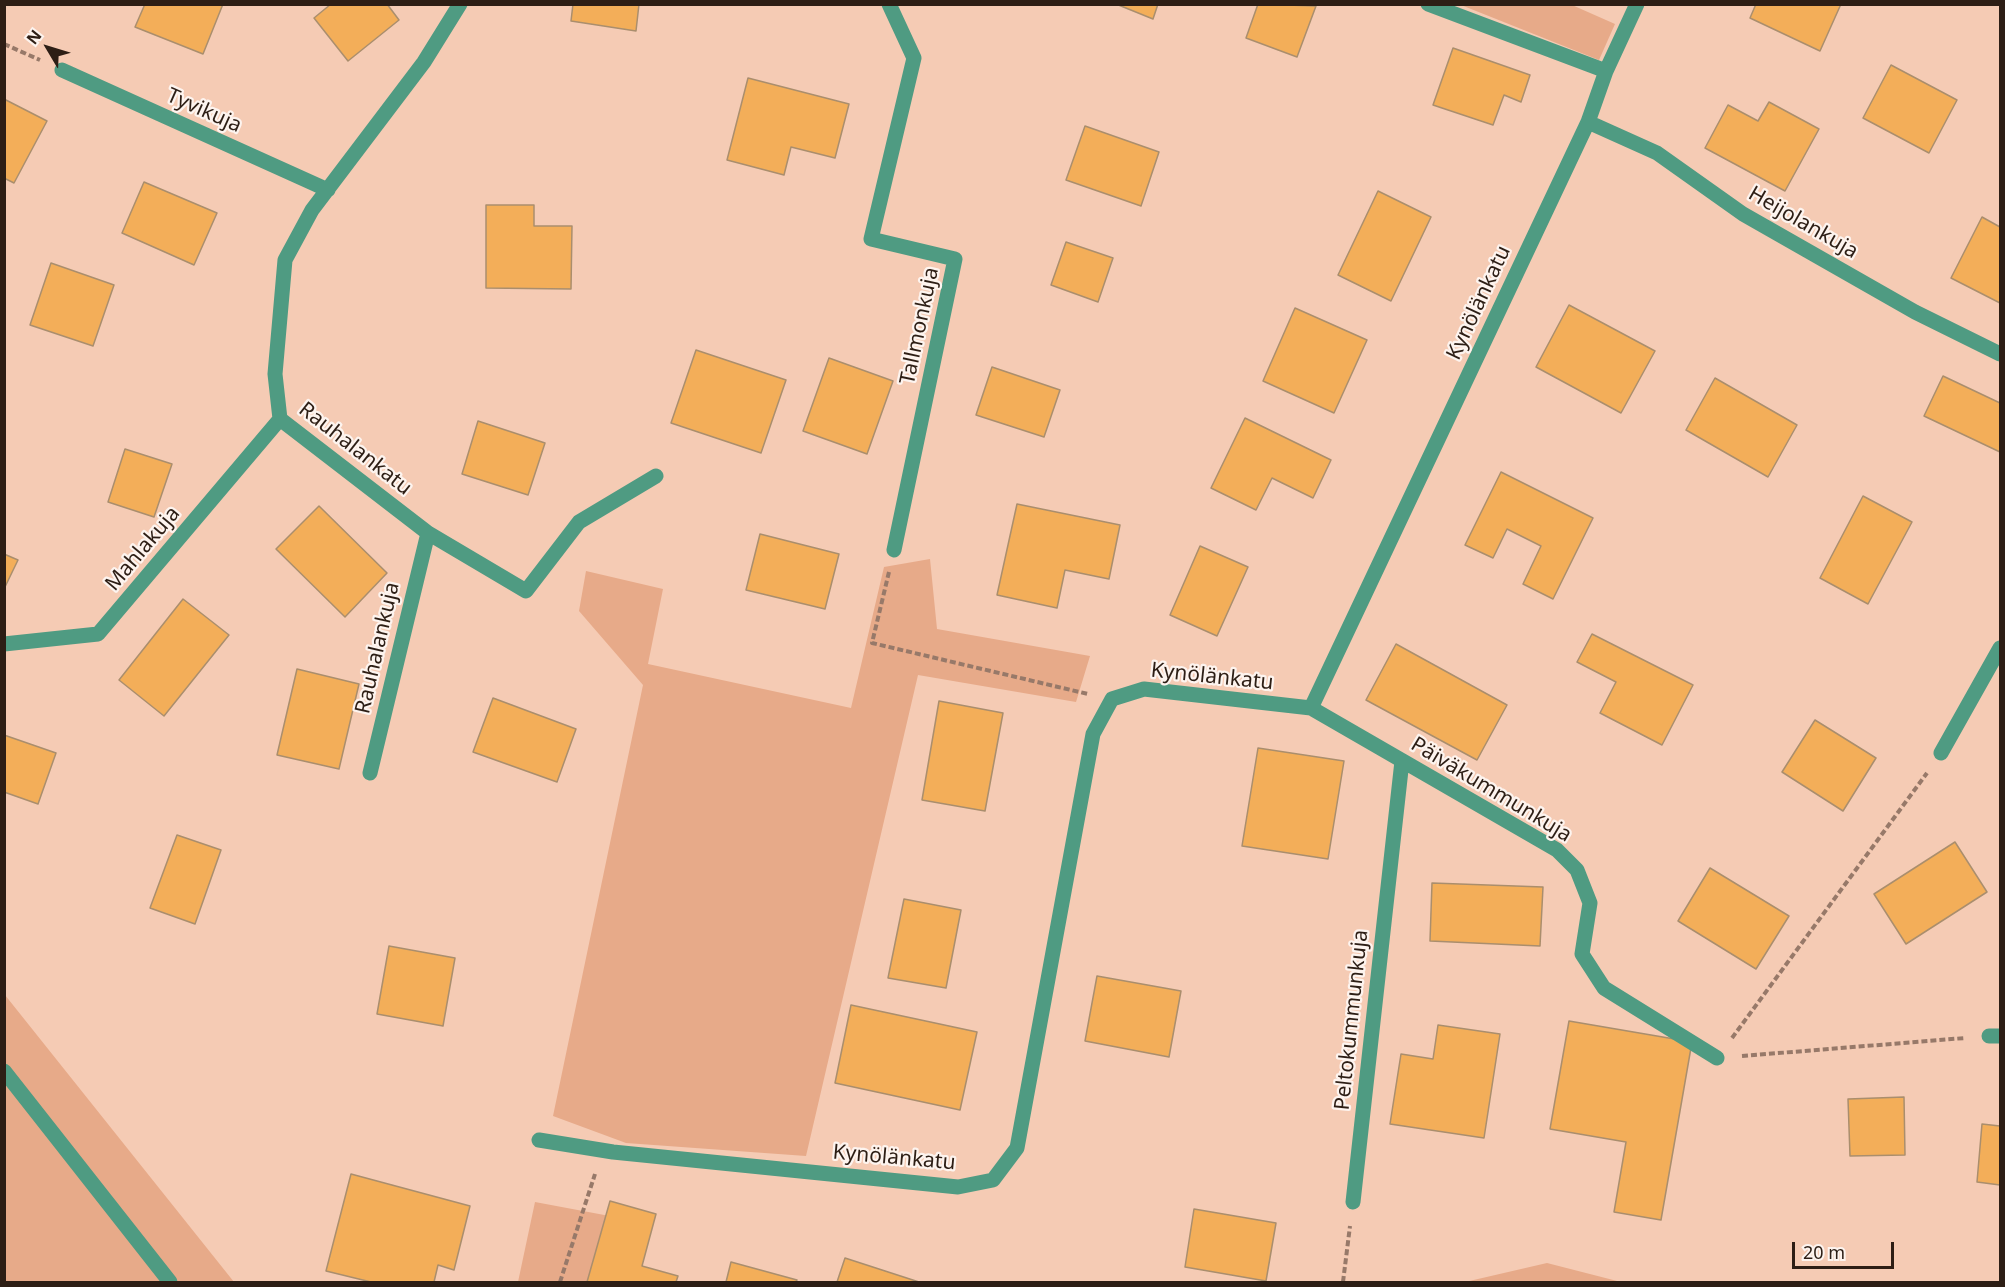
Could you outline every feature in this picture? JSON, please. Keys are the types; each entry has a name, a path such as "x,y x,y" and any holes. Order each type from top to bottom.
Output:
{"street":[{"name":"Rauhalankatu","path":"460,4 424,62 312,210 285,260 275,374 280,419 428,533 526,591 579,522 656,476"},
{"name":"Tallmonkuja","path":"889,4 914,58 871,239 955,258 894,550"},
{"path":"1428,4 1606,71"},
{"name":"Kynölänkatu","path":"539,1140 603,1151 958,1187 993,1180 1017,1148 1093,734 1112,699 1144,689 1311,708 1588,122 1606,71 1637,4"},
{"name":"Tyvikuja","path":"62,70 328,190"},
{"name":"Heijolankuja","path":"1588,122 1657,153 1743,214 1915,312 2001,354"},
{"name":"Mahlakuja","path":"4,644 98,634 280,419"},
{"name":"Rauhalankuja","path":"370,773 428,533"},
{"path":"1941,753 2001,648"},
{"name":"Päiväkummunkuja","path":"1311,708 1557,850 1577,870 1590,903 1582,954 1604,988 1717,1058"},
{"name":"Peltokummunkuja","path":"1353,1202 1402,761"},
{"path":"4,1071 170,1282"}],"path":[{"path":"4,44 62,70"},
{"path":"894,550 872,643 1112,699"},
{"path":"1717,1058 1941,753"},
{"path":"1717,1058 1995,1036"},
{"path":"560,1282 603,1151"},
{"path":"1343,1282 1353,1202"}],"shaded area":[{"path":"1461,5 1572,5 1615,24 1599,60"},
{"path":"930,559 937,629 1090,656 1076,702 918,675 806,1156 626,1143 553,1116 643,685 579,611 586,571 663,589 648,664 851,708 884,567"},
{"path":"5,995 234,1282 5,1282"},
{"path":"535,1202 615,1217 600,1282 518,1282"},
{"path":"1547,1263 1621,1282 1465,1282"}],"building":[{"path":"145,4 223,4 203,54 135,27"},
{"path":"331,4 387,4 399,20 348,61 314,18"},
{"path":"573,4 639,4 636,31 571,21"},
{"path":"1116,4 1158,4 1153,19"},
{"path":"1258,4 1316,6 1297,57 1246,38"},
{"path":"1756,4 1841,4 1820,51 1750,18"},
{"path":"1453,48 1530,75 1521,102 1504,95 1493,125 1433,105"},
{"path":"1891,65 1957,100 1929,153 1863,118"},
{"path":"748,78 849,104 835,158 791,147 784,175 727,160"},
{"path":"4,99 47,121 14,183 4,178"},
{"path":"1769,102 1819,129 1785,191 1705,148 1728,105 1758,121"},
{"path":"1085,126 1159,152 1141,206 1066,180"},
{"path":"144,182 217,213 194,265 122,233"},
{"path":"1378,191 1431,217 1391,301 1338,275"},
{"path":"486,205 534,205 534,226 572,226 571,289 486,288"},
{"path":"1982,217 2000,227 2000,303 1951,278"},
{"path":"1066,242 1113,258 1098,302 1051,285"},
{"path":"51,263 114,285 93,346 30,325"},
{"path":"1569,305 1655,351 1621,413 1536,367"},
{"path":"1295,308 1367,340 1334,413 1263,381"},
{"path":"696,350 786,380 761,453 671,423"},
{"path":"829,358 893,381 867,454 803,431"},
{"path":"992,367 1060,390 1044,437 976,415"},
{"path":"1943,376 2000,403 2000,452 1924,416"},
{"path":"1715,378 1797,425 1768,477 1686,430"},
{"path":"1245,418 1331,460 1313,498 1272,478 1256,510 1211,488"},
{"path":"478,421 545,443 528,495 462,474"},
{"path":"125,449 172,464 154,517 108,502"},
{"path":"1501,472 1593,518 1553,599 1523,584 1541,546 1507,529 1493,558 1465,545"},
{"path":"1863,496 1912,522 1868,604 1820,578"},
{"path":"1017,504 1120,525 1109,579 1065,570 1057,608 997,595"},
{"path":"319,506 387,573 345,617 276,549"},
{"path":"760,534 839,554 825,609 746,590"},
{"path":"1200,546 1248,567 1217,636 1170,615"},
{"path":"4,554 18,560 4,589"},
{"path":"183,599 229,635 164,716 119,680"},
{"path":"1592,634 1693,685 1662,745 1600,713 1616,682 1577,662"},
{"path":"1396,644 1507,705 1477,760 1366,700"},
{"path":"297,669 359,684 339,769 277,755"},
{"path":"493,698 576,729 557,782 473,752"},
{"path":"939,701 1003,713 985,811 922,800"},
{"path":"1815,720 1876,758 1843,811 1782,772"},
{"path":"4,735 56,753 38,804 4,792"},
{"path":"1258,748 1344,761 1328,859 1242,846"},
{"path":"177,835 221,850 195,924 150,908"},
{"path":"1955,842 1987,892 1906,944 1874,894"},
{"path":"1710,868 1789,916 1756,969 1678,921"},
{"path":"1432,883 1543,887 1540,946 1430,941"},
{"path":"904,899 961,910 946,988 888,978"},
{"path":"389,946 455,958 443,1026 377,1014"},
{"path":"1097,976 1181,991 1169,1057 1085,1041"},
{"path":"851,1005 977,1032 960,1110 835,1083"},
{"path":"1569,1021 1692,1042 1661,1220 1614,1212 1626,1142 1550,1129"},
{"path":"1438,1025 1500,1034 1484,1138 1390,1124 1401,1054 1433,1059"},
{"path":"1904,1097 1905,1155 1850,1156 1848,1099"},
{"path":"1982,1124 2000,1126 2000,1185 1977,1182"},
{"path":"351,1174 470,1206 454,1270 438,1265 434,1282 371,1282 326,1271"},
{"path":"610,1201 656,1214 642,1266 678,1276 676,1282 587,1282"},
{"path":"1194,1209 1276,1223 1266,1281 1185,1267"},
{"path":"845,1258 919,1282 837,1282"},
{"path":"731,1262 797,1280 796,1282 726,1282"}]}
